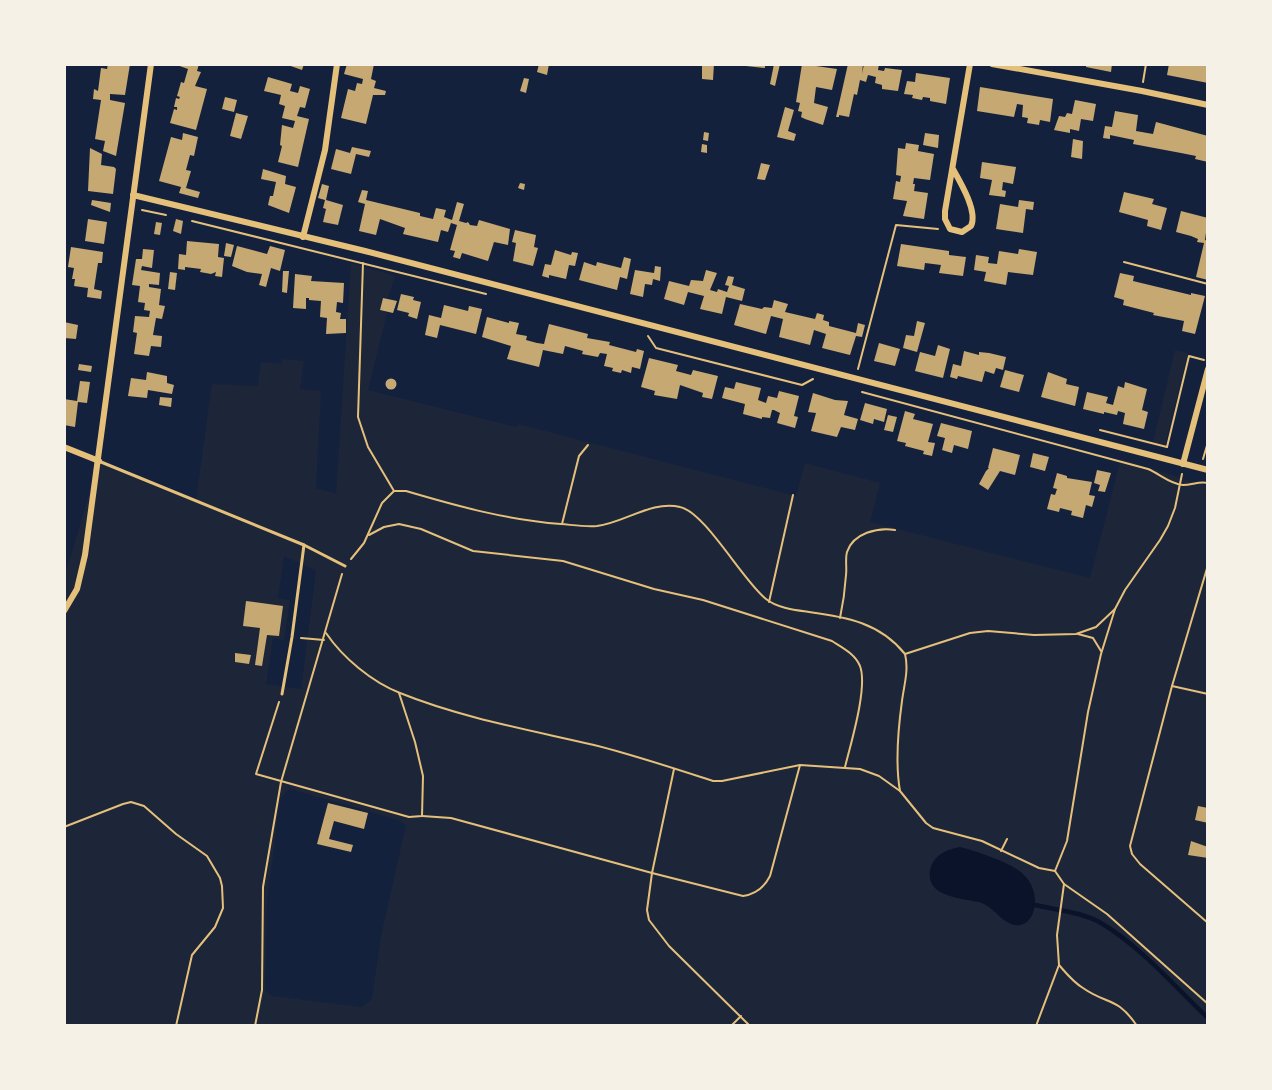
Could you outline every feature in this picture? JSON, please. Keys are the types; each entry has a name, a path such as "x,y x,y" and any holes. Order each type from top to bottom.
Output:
{"street":[{"path":"64,611 77,589 85,555 151,64"},
{"path":"303,237 329,134 337,64"},
{"path":"954,170 963,188 973,220 971,226 962,232 953,231 947,225 945,211 954,170 970,64"},
{"path":"992,64 1208,105"},
{"path":"133,195 365,251 1204,469"},
{"path":"1184,464 1208,369"},
{"path":"64,447 99,461"}],"lane":[{"path":"99,461 304,545 345,567"},
{"path":"282,694 304,545"}],"path":[{"path":"1142,91 1146,64"},
{"path":"132,208 173,216"},
{"path":"185,219 490,296"},
{"path":"855,378 896,225 938,229 947,225"},
{"path":"365,251 358,417 368,447 394,491"},
{"path":"1124,262 1208,284"},
{"path":"648,336 656,348 802,385 814,378 821,381"},
{"path":"1164,458 1189,356 1208,360"},
{"path":"852,389 1148,469 1180,484 1208,483"},
{"path":"1204,469 1208,442"},
{"path":"562,524 579,456 588,445"},
{"path":"1055,871 1067,842 1082,746 1101,654 1115,609 1168,526 1175,508 1184,464"},
{"path":"255,1026 262,990 263,887 290,744 324,640 340,578 345,567 368,536 382,503 394,491 406,491 505,518 562,524 598,526 645,511 672,506 689,510 756,589 770,602 791,609 872,626 889,636 905,654 907,668 899,735 897,779 900,791"},
{"path":"770,602 793,495"},
{"path":"368,536 384,527 399,524 421,530 473,551 563,561 654,589 703,600 832,641 856,659 862,676 860,699 845,767"},
{"path":"840,618 847,551 850,546 864,534 885,529 895,530"},
{"path":"1208,565 1130,846 1132,854 1140,864 1208,923"},
{"path":"1076,634 1096,627 1115,609"},
{"path":"905,654 970,633 988,631 1034,635 1076,634 1093,638 1101,654"},
{"path":"326,633 336,647 358,667 399,693 446,708 629,754 712,781 800,765 860,769 879,776 900,791 926,823 933,828 982,841 1039,868 1055,871 1064,884 1107,914 1208,1004"},
{"path":"292,637 324,640"},
{"path":"1173,686 1208,694"},
{"path":"399,693 423,776 422,816"},
{"path":"282,694 256,774 409,817 451,818 743,896 761,889 770,876 800,765"},
{"path":"674,768 652,873 647,910 649,920 654,929 750,1026"},
{"path":"64,827 123,804 137,803 144,806 176,834 207,856 215,867 222,886 223,908 215,927 195,949 192,956 176,1026"},
{"path":"1001,851 1007,839"},
{"path":"1036,1026 1059,965 1056,935 1064,884"},
{"path":"1059,965 1084,989 1114,1002 1128,1012 1137,1026"},
{"path":"731,1026 741,1016"}],"shaded area":[{"path":"351,263 395,276 388,298 383,297 380,310 387,313 368,390 516,427 518,424 796,496 805,463 880,483 870,522 1090,578 1121,459 1207,486 1207,1025 65,1026 65,575 99,461 196,500 212,384 258,386 261,362 282,364 282,359 304,361 300,389 321,391 316,488 336,494","holes":["284,556 316,571 301,689 266,684 273,638 284,640 290,600 278,598","290,789 398,820 406,825 381,936 372,999 361,1007 272,996 265,990 267,903 280,798","975,851 1007,864 1023,875 1029,883 1035,907 1016,924 985,904 945,894 939,890 931,877 931,866"]},
{"path":"1175,350 1188,353 1165,445 1153,442"},
{"path":"960,847 984,854 1023,874 1030,883 1035,905 1027,922 1019,925 1010,923 984,904 953,897 937,890 930,877 933,862 939,855"}],"building":[{"path":"108,64 130,64 125,95 110,94 110,100 125,103 116,156 103,151 105,141 95,139 101,100 93,99 94,89 98,91 101,68 107,69"},
{"path":"174,64 199,64 197,71 201,72 195,86 207,89 196,130 170,123 174,109 177,110 177,107 174,107 176,98 180,97 177,96 181,82 184,83 188,69"},
{"path":"285,64 304,64 302,70"},
{"path":"347,64 374,64 371,79 376,81 374,88 386,91 385,95 373,95 366,124 341,118 348,89 355,91 357,83 362,84 363,79 344,74"},
{"path":"539,64 549,64 547,75 537,72"},
{"path":"702,64 714,64 713,80 702,79"},
{"path":"746,64 765,64 765,68 746,66"},
{"path":"774,64 780,64 775,86 770,84"},
{"path":"802,64 816,64 816,66 837,69 832,90 816,87 814,103 828,107 823,125 801,117 802,112 798,111 800,103 796,102"},
{"path":"848,64 863,64 862,74 864,64 879,64 878,70 884,71 885,68 902,70 898,91 882,89 882,85 875,83 876,77 868,75 866,82 860,80 849,117 839,115 836,117"},
{"path":"1086,64 1112,64 1111,72 1086,67"},
{"path":"1169,64 1208,64 1208,83 1167,75"},
{"path":"916,73 950,78 946,104 930,101 930,98 923,97 922,100 912,98 913,95 904,94 907,81 915,82"},
{"path":"268,77 292,84 290,91 298,93 300,86 310,89 305,108 300,107 297,116 309,119 298,167 278,162 282,146 280,145 282,125 293,128 295,121 282,118 285,106 279,104 281,95 264,91"},
{"path":"524,78 529,79 526,93 520,91"},
{"path":"980,87 1053,99 1050,122 1040,120 1039,125 1027,123 1028,118 1022,117 1023,105 1017,104 1014,117 977,111"},
{"path":"225,97 237,100 234,112 222,109"},
{"path":"1075,100 1096,104 1093,121 1081,119 1079,131 1070,129 1070,133 1054,130 1059,116 1065,117 1067,113 1072,114"},
{"path":"785,107 794,110 788,131 796,134 794,141 777,137"},
{"path":"1115,111 1138,115 1136,131 1153,134 1156,122 1208,136 1208,162 1195,159 1196,156 1133,144 1134,140 1110,135 1110,139 1103,138 1105,126 1112,127"},
{"path":"236,113 248,116 241,139 230,136"},
{"path":"704,132 709,133 708,141 703,140"},
{"path":"183,133 198,137 194,156 190,155 186,170 191,171 186,188 200,192 198,198 179,193 181,187 159,181 171,137 182,140"},
{"path":"925,133 939,135 938,148 923,145"},
{"path":"1073,139 1083,141 1082,159 1071,157"},
{"path":"906,143 919,145 918,151 934,154 930,180 914,178 913,184 915,184 914,191 928,193 924,219 903,216 907,201 893,199 896,181 900,182 901,176 896,175 898,148 905,149"},
{"path":"702,144 707,145 707,153 701,152"},
{"path":"352,147 371,151 369,157 356,154 351,174 331,169 336,149 350,153"},
{"path":"90,148 102,154 101,165 116,169 113,194 88,191"},
{"path":"982,162 1016,167 1013,184 1003,182 1002,190 1006,191 1005,197 989,195 992,180 980,178"},
{"path":"761,163 770,165 765,180 757,179"},
{"path":"263,169 286,176 285,184 296,187 289,213 268,205 276,182 261,179"},
{"path":"520,183 525,184 524,190 518,188"},
{"path":"322,184 329,186 326,200 343,205 338,225 323,222 326,209 323,208 325,200 318,198"},
{"path":"362,190 368,191 366,200 420,213 420,216 433,219 436,208 446,210 444,217 452,220 457,202 464,204 459,221 477,226 479,220 510,229 508,245 494,242 488,261 462,253 460,259 453,257 455,251 450,250 457,225 451,223 448,232 441,230 438,242 403,234 405,228 380,219 376,235 359,231 365,204 358,202"},
{"path":"1124,192 1154,199 1152,204 1167,208 1161,230 1147,226 1148,220 1119,212"},
{"path":"92,200 111,203 110,212 91,205"},
{"path":"1019,200 1034,202 1033,210 1026,209 1023,233 996,229 1000,204 1018,207"},
{"path":"1181,211 1208,218 1205,240 1208,241 1208,280 1196,277 1204,243 1176,232"},
{"path":"88,219 107,222 104,244 85,241"},
{"path":"176,219 183,221 181,234 173,231"},
{"path":"156,222 162,223 160,235 154,234"},
{"path":"515,230 536,235 534,247 538,248 533,266 513,261 516,243 512,242"},
{"path":"187,241 219,244 218,257 224,258 222,277 215,276 216,272 211,274 200,272 201,269 185,267 185,270 178,269 179,254 186,255"},
{"path":"226,243 234,245 231,257 224,256"},
{"path":"901,244 949,251 949,255 966,257 963,276 939,273 941,265 925,263 924,270 897,266"},
{"path":"237,246 267,254 270,246 285,250 280,271 271,268 266,287 259,285 262,274 247,272 232,266"},
{"path":"71,247 103,252 102,263 98,263 94,289 102,291 101,299 87,297 88,288 74,286 75,279 72,279 74,268 68,267"},
{"path":"143,249 154,250 152,268 142,266 141,270 160,273 159,285 149,284 149,287 161,289 159,305 165,306 162,319 156,318 153,335 162,336 161,347 151,346 149,356 134,354 137,333 133,332 135,316 149,317 150,311 144,310 145,303 138,302 140,286 132,285 136,259 142,259"},
{"path":"1019,249 1037,252 1033,275 1008,272 1006,285 984,281 986,272 974,270 976,255 989,257 988,263 997,264 999,251 1018,254"},
{"path":"555,250 571,255 572,252 578,253 575,266 569,265 566,279 549,275 549,278 542,276 545,264 551,265"},
{"path":"624,257 631,259 627,279 620,277 617,290 579,280 584,262 596,266 597,262 621,268"},
{"path":"655,266 661,267 660,281 653,279 652,285 645,284 643,297 630,294 635,270 654,273"},
{"path":"706,270 717,273 710,290 717,292 718,289 727,292 729,286 725,285 728,276 734,277 732,285 745,289 742,301 726,297 722,314 700,309 704,296 688,292 684,305 664,299 669,281 689,286 691,280 703,281"},
{"path":"283,271 289,271 287,293 282,292"},
{"path":"170,272 177,273 175,290 168,289"},
{"path":"1120,273 1134,276 1133,281 1191,295 1191,293 1205,296 1195,334 1182,331 1184,321 1153,315 1154,313 1123,305 1124,300 1114,297"},
{"path":"295,274 312,276 311,281 344,283 343,303 337,302 336,312 341,313 340,319 346,319 346,333 326,334 327,318 320,317 321,301 306,298 306,309 293,308"},
{"path":"401,294 414,297 413,300 421,302 417,319 408,316 409,313 397,310"},
{"path":"383,298 397,301 393,313 380,310"},
{"path":"774,300 788,304 785,312 815,319 817,313 824,315 823,320 829,322 829,326 856,333 858,323 865,325 862,337 856,336 850,355 822,348 826,334 814,330 810,345 779,337 783,319 771,316 766,334 734,325 740,304 762,309 772,308"},
{"path":"444,305 468,311 469,306 482,309 476,334 440,325 437,338 425,335 429,315 441,318"},
{"path":"487,317 509,323 509,321 519,323 516,334 527,336 526,340 537,343 544,344 549,324 588,334 587,338 610,342 609,345 636,352 637,349 644,351 640,369 632,367 631,373 622,370 621,373 612,371 613,368 604,366 607,354 600,353 598,357 582,354 583,351 565,346 563,354 543,350 539,367 507,359 511,346 482,337"},
{"path":"917,321 925,323 917,352 903,348 906,335 914,336"},
{"path":"64,322 78,325 76,339 64,338"},
{"path":"879,343 900,349 895,366 874,361"},
{"path":"938,345 950,349 943,378 915,371 920,352 935,356"},
{"path":"964,351 979,355 979,352 1006,357 1003,370 996,368 994,374 985,371 982,382 958,376 957,379 950,377 953,364 961,366"},
{"path":"649,358 678,365 676,371 691,375 693,370 718,376 712,399 702,397 703,393 680,385 677,399 654,395 655,391 641,387"},
{"path":"79,364 92,366 91,372 78,370"},
{"path":"1005,370 1024,375 1019,392 1000,387"},
{"path":"147,372 167,376 167,383 174,385 172,394 148,390 147,398 128,396 131,378 146,380"},
{"path":"1048,372 1067,379 1066,384 1079,387 1075,406 1041,397"},
{"path":"391,379 395,380 395,388 391,389 387,388 386,384 387,380"},
{"path":"80,381 90,382 87,403 78,402 75,427 64,425 64,399 77,401"},
{"path":"736,382 761,388 758,400 766,403 768,396 777,398 779,391 799,396 794,416 798,417 795,428 777,423 780,413 774,410 770,418 762,417 762,419 743,414 745,404 722,398 725,387 734,389"},
{"path":"1125,382 1147,389 1142,410 1148,412 1144,429 1123,424 1125,413 1118,411 1117,415 1104,412 1104,414 1083,409 1087,392 1108,397 1106,403 1113,405 1118,386 1124,388"},
{"path":"813,393 835,400 848,401 844,415 858,419 855,430 841,427 837,437 811,431 816,413 808,412"},
{"path":"160,397 172,398 171,407 159,405"},
{"path":"865,403 887,409 884,422 874,419 873,424 860,420"},
{"path":"905,411 915,414 913,419 933,424 928,442 935,443 932,456 897,441"},
{"path":"888,415 897,417 893,432 884,430"},
{"path":"941,423 972,431 968,449 954,445 952,453 942,450 945,438 937,436"},
{"path":"993,448 1020,455 1015,475 1000,471 988,490 979,484 989,468"},
{"path":"1033,453 1049,457 1045,471 1030,467"},
{"path":"1097,470 1111,473 1105,492 1098,491 1100,485 1094,483"},
{"path":"1057,473 1067,478 1092,482 1089,495 1095,496 1092,507 1086,505 1083,518 1071,515 1072,511 1060,508 1059,512 1047,509 1051,494 1055,495 1057,489 1053,488"},
{"path":"246,601 283,606 279,636 267,635 262,666 255,665 260,628 243,626"},
{"path":"235,653 251,655 249,664 235,662"},
{"path":"328,803 368,813 364,829 334,821 329,839 353,845 351,852 317,844"},
{"path":"1198,806 1208,808 1208,823 1195,820"},
{"path":"1191,841 1208,847 1208,858 1188,855"}],"waterway":[{"path":"1035,905 1086,916 1115,932 1143,955 1208,1018"}]}
